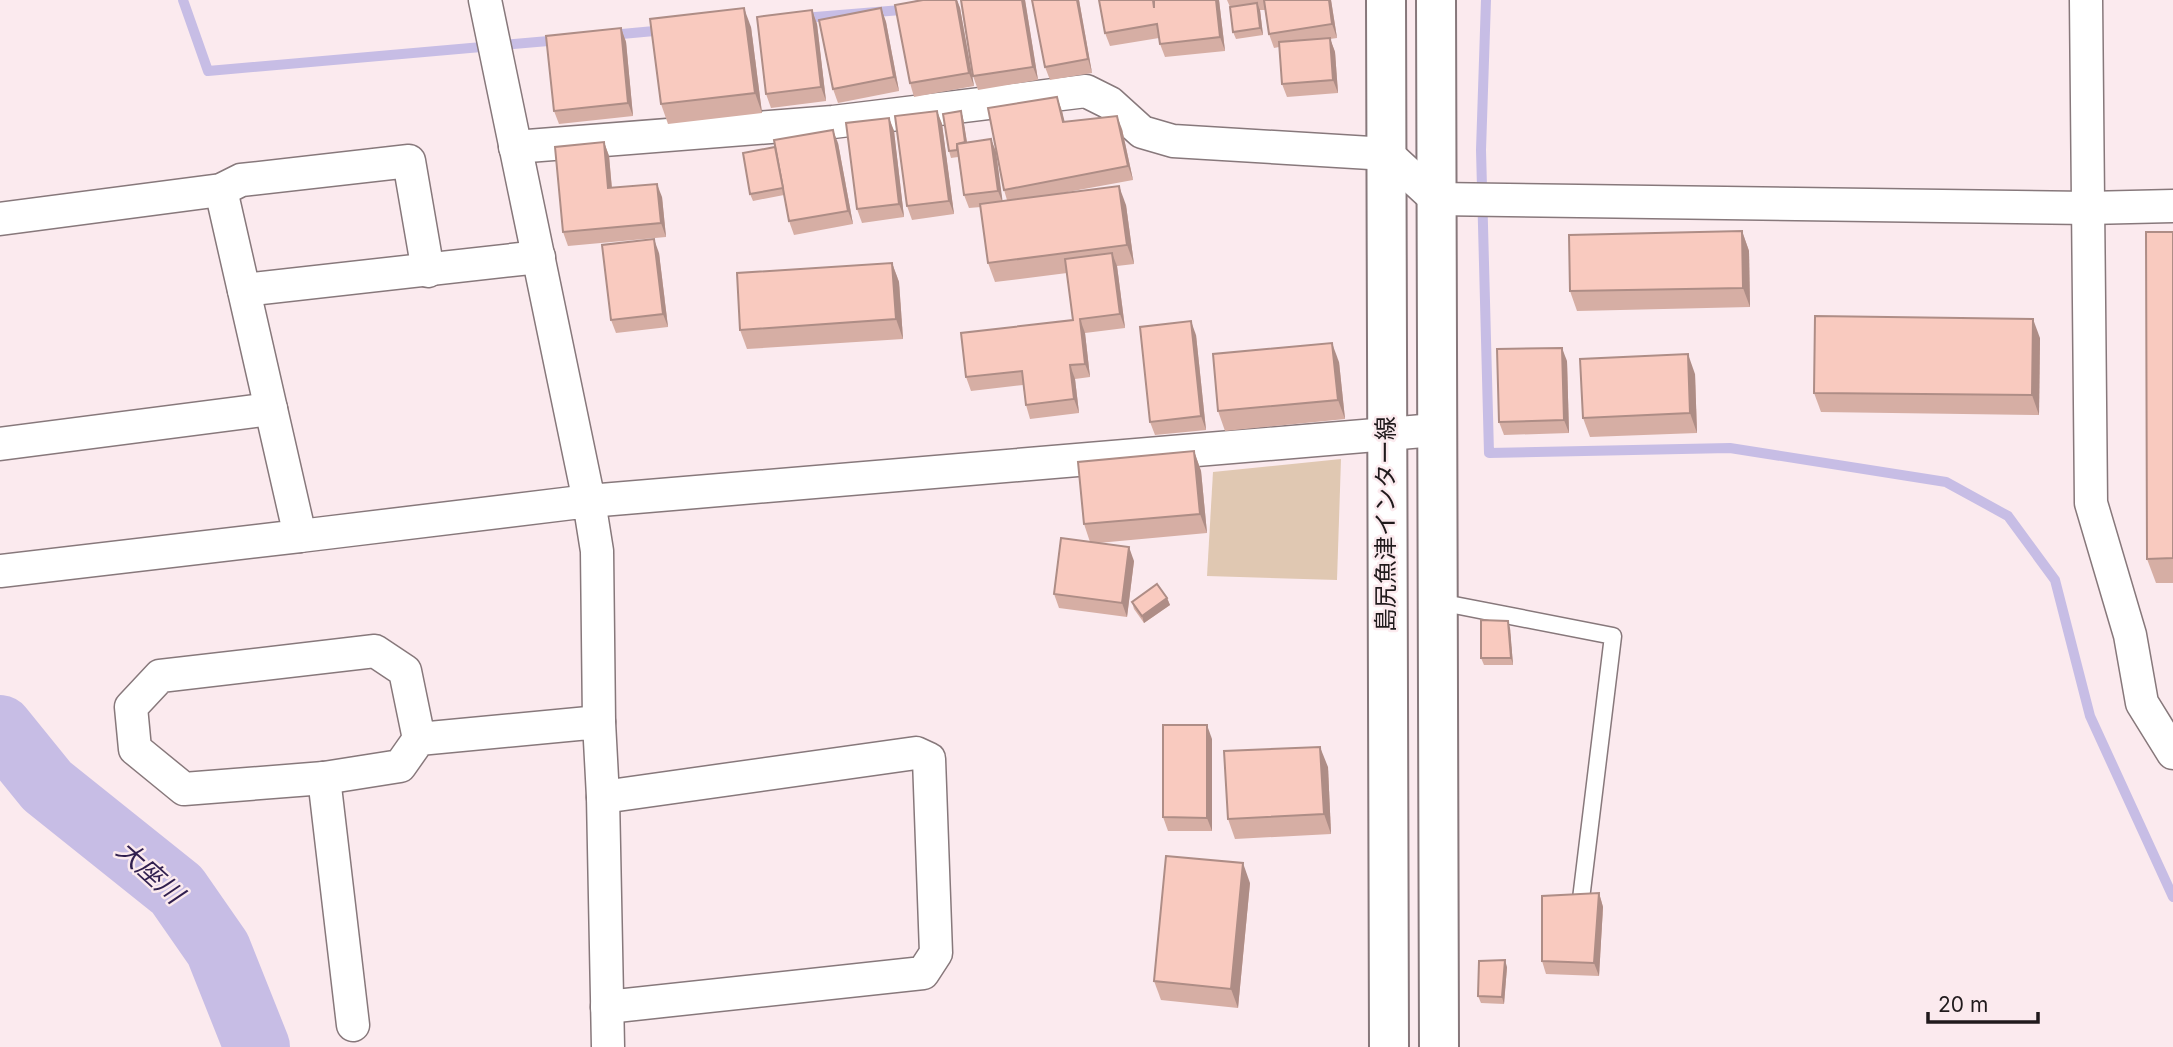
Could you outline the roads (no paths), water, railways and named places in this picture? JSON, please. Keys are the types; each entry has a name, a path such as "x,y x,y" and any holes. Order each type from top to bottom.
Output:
{"main road":[{"name":"島尻魚津インター線","path":"1386,0 1385,432 1389,1047"},
{"name":"島尻魚津インター線","path":"1436,0 1438,1047"}],"street":[{"path":"494,0 485,0 589,501 597,551 608,1047"},
{"path":"2086,0 2091,503 2130,635 2142,703 2173,753"},
{"path":"515,147 833,122 1086,91 1110,103 1142,132 1173,141 1387,154 1436,199 2088,208 2173,206"},
{"path":"0,219 221,190 242,180 409,161 428,271"},
{"path":"221,190 300,536"},
{"path":"244,290 539,257"},
{"path":"0,444 271,409"},
{"path":"0,571 589,501 1385,432 1435,430"},
{"path":"375,651 405,671 419,739 400,766 324,778 184,789 135,749 131,707 160,676 375,651"},
{"path":"419,739 599,722"},
{"path":"603,797 916,753 929,759 936,953 923,973 607,1007"},
{"path":"324,778 353,1025"}],"lane":[{"path":"1436,601 1612,636 1581,899"}],"waterway":[{"path":"183,0 208,71 560,40"},
{"path":"803,18 901,10 935,0"},
{"path":"1486,0 1481,150 1489,453 1730,448 1946,482 2008,516 2055,580 2090,716 2173,897"},
{"path":"611,35 665,30"},
{"name":"大座川","path":"0,728 47,786 177,890 218,949 257,1047"}]}
